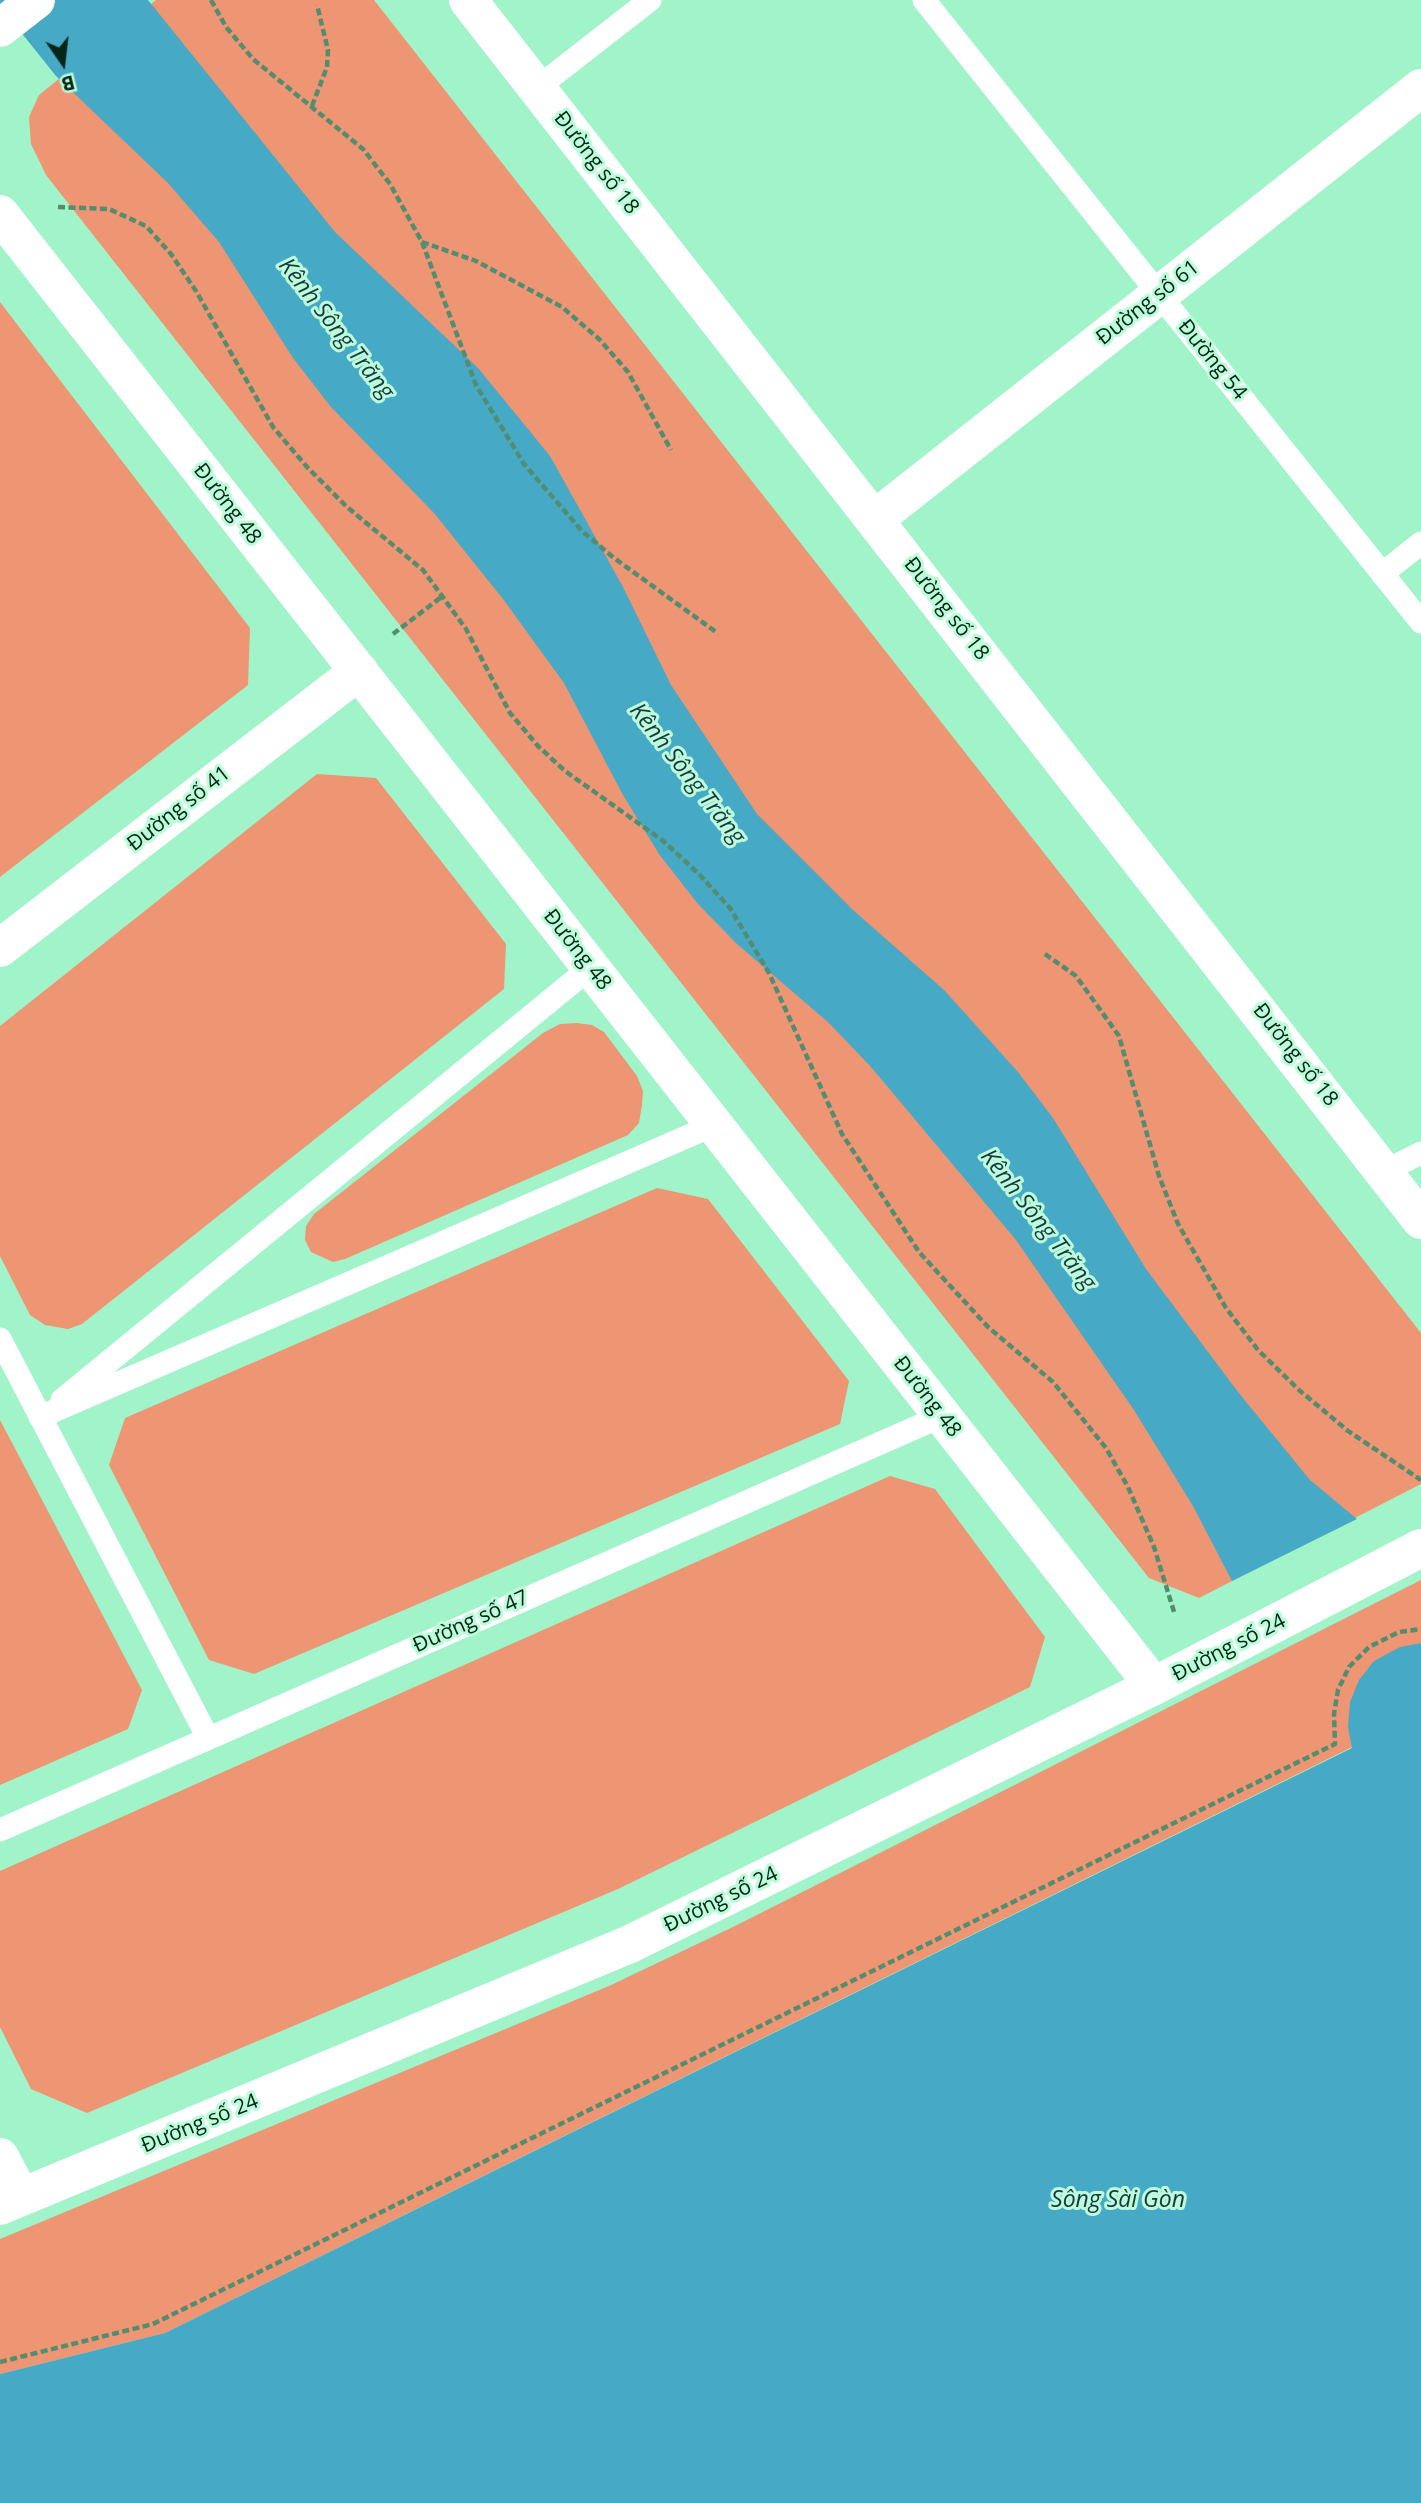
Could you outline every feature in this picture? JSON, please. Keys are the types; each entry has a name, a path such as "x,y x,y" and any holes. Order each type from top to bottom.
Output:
{"street":[{"path":"0,28 36,0"},
{"name":"Đường số 18","path":"468,0 1421,1220"},
{"name":"Đường số 61","path":"875,519 1421,89"},
{"name":"Đường 48","path":"0,214 1154,1686"},
{"name":"Đường số 41","path":"0,947 359,671"},
{"name":"Đường số 24","path":"11,2202 631,1944 1154,1686 1421,1548"},
{"path":"0,2157 11,2202"}],"lane":[{"path":"537,88 650,0"},
{"name":"Đường 54","path":"924,0 1421,622"},
{"path":"1382,574 1421,543"},
{"path":"40,1417 590,968"},
{"path":"40,1417 714,1125"},
{"path":"1385,1171 1421,1153"},
{"path":"0,1339 208,1738"},
{"name":"Đường số 47","path":"0,1830 942,1416"}],"path":[{"path":"211,0 226,27 253,59 363,149 390,184 422,242 476,385 524,464 582,531 716,632"},
{"path":"312,106 327,67 328,50 317,5"},
{"path":"58,207 109,209 146,226 172,254 274,427 307,467 347,507 423,570 444,595 510,713 538,746 565,771 645,826 715,889 757,950 842,1134 919,1252 988,1327 1053,1382 1106,1448 1128,1487 1154,1547 1175,1615"},
{"path":"422,242 476,261 562,307 599,339 628,372 671,450"},
{"path":"393,634 444,595"},
{"path":"1045,954 1076,976 1119,1036 1164,1188 1185,1236 1226,1308 1258,1350 1299,1390 1348,1431 1421,1480"},
{"path":"0,2362 153,2324 1335,1744 1334,1714 1338,1690 1349,1667 1369,1647 1399,1632 1421,1629"}],"shaded area":[{"path":"156,0 374,0 1421,1333 1421,1484 1199,1598 1149,1578 46,175 31,144 29,117 39,95"},
{"path":"0,302 250,628 248,685 0,877"},
{"path":"317,774 376,778 506,944 504,989 82,1324 68,1329 45,1325 30,1315 0,1256 0,1026"},
{"path":"560,1024 592,1025 604,1032 637,1076 643,1091 642,1105 639,1123 628,1135 345,1259 333,1262 311,1252 305,1240 306,1226 314,1214 543,1033"},
{"path":"657,1188 708,1199 849,1381 840,1424 254,1674 209,1660 109,1465 125,1418"},
{"path":"0,1420 142,1690 128,1729 0,1785"},
{"path":"890,1476 935,1489 1045,1637 1030,1687 618,1889 87,2113 31,2089 0,2027 0,1871"},
{"path":"1421,1580 1421,1713 165,2333 0,2374 0,2239 609,1986 735,1926"}],"water":[{"name":"Kênh Sông Trăng","path":"0,0 148,0 335,232 478,368 550,456 623,587 671,685 757,814 853,910 944,990 1018,1072 1053,1118 1146,1269 1238,1392 1310,1480 1357,1519 1232,1581 1193,1506 1134,1410 1016,1240 871,1067 829,1023 737,944 698,904 659,854 623,795 564,683 503,599 434,513 331,407 293,358 219,242 168,183 56,76 0,6"},
{"name":"Sông Sài Gòn","path":"1421,1643 1421,2503 0,2503 0,2374 165,2333 1352,1748 1348,1727 1350,1702 1359,1680 1374,1661 1400,1647"}]}
